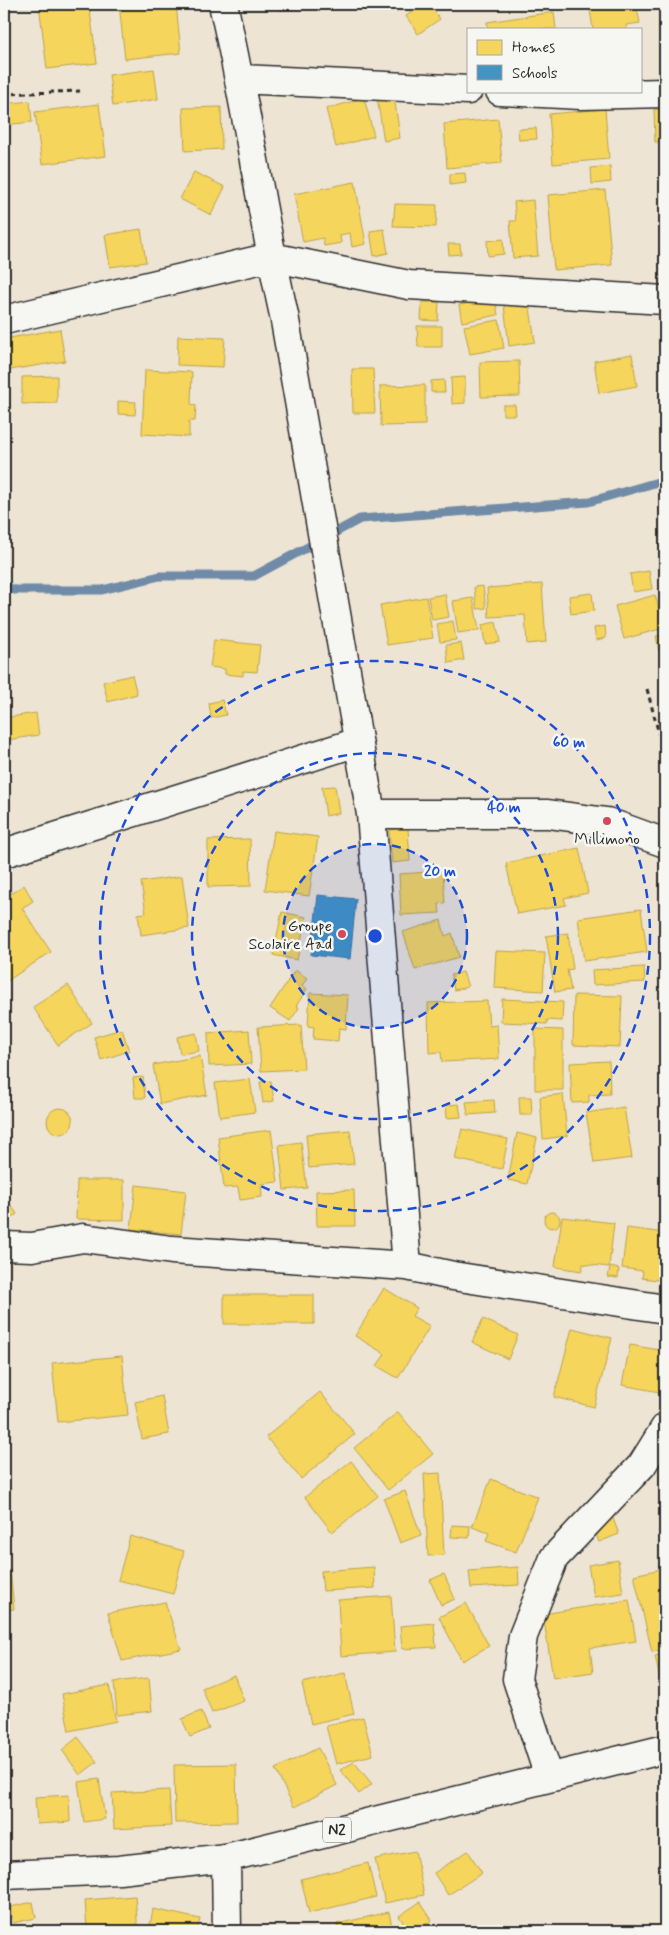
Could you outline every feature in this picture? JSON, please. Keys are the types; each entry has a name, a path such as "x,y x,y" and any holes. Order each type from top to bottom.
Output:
{"main road":[{"path":"223,4 240,79 271,257 284,315 350,704 371,814 407,1266"},
{"path":"240,79 467,90"},
{"path":"520,92 581,95 665,93"},
{"path":"4,320 271,257 409,285 665,300"},
{"path":"4,853 358,742"},
{"path":"371,814 548,814 607,822 665,843"},
{"path":"4,1246 32,1247 83,1238 172,1250 407,1266 453,1276 665,1309"},
{"path":"549,1777 517,1679 523,1636 554,1558 642,1465 665,1428"},
{"name":"N2","path":"4,1875 119,1870 226,1858 665,1748"},
{"path":"226,1858 227,1931"}],"path":[{"path":"4,94 80,91"},
{"path":"647,690 665,757"}],"building: Homes":[{"path":"39,4 89,4 97,63 47,69"},
{"path":"119,4 176,4 181,53 125,59"},
{"path":"279,4 323,4 280,10"},
{"path":"424,4 429,4 440,19 418,34 406,16"},
{"path":"539,4 562,4 563,7 540,11"},
{"path":"589,4 636,4 640,23 626,25 627,28 593,28"},
{"path":"554,12 556,28 488,28 487,22"},
{"path":"154,69 158,99 113,106 109,75"},
{"path":"394,95 400,138 384,141 377,97"},
{"path":"364,98 374,136 336,147 326,109"},
{"path":"30,101 32,122 4,125 4,104"},
{"path":"99,104 106,156 42,164 35,112"},
{"path":"221,107 222,149 185,151 183,108"},
{"path":"605,109 609,159 553,164 549,114"},
{"path":"654,109 665,109 665,141 655,142"},
{"path":"498,119 502,163 447,168 444,124"},
{"path":"536,128 537,139 519,140 518,129"},
{"path":"7,130 9,150 4,151 4,131"},
{"path":"610,166 611,182 592,184 591,168"},
{"path":"194,172 225,187 211,215 180,199"},
{"path":"465,173 466,183 450,185 450,174"},
{"path":"355,182 366,244 352,247 350,233 340,235 341,243 324,246 323,238 303,242 294,194"},
{"path":"605,190 612,265 554,270 548,195"},
{"path":"533,200 538,256 513,258 510,221 516,221 514,202"},
{"path":"395,204 437,205 436,227 393,226"},
{"path":"141,229 146,262 110,267 105,235"},
{"path":"384,229 388,253 374,256 370,231"},
{"path":"503,239 504,254 488,256 487,241"},
{"path":"448,244 460,244 461,254 449,255"},
{"path":"495,298 498,315 462,322 459,305"},
{"path":"529,301 535,342 509,346 504,305"},
{"path":"422,302 439,302 438,321 421,320"},
{"path":"499,320 504,348 470,354 464,326"},
{"path":"417,326 442,326 442,347 418,347"},
{"path":"60,329 65,361 4,371 4,339"},
{"path":"178,336 225,338 223,367 177,365"},
{"path":"632,354 637,386 599,393 594,361"},
{"path":"519,361 520,396 481,397 480,362"},
{"path":"352,369 373,369 375,413 353,413"},
{"path":"145,370 192,372 191,404 196,405 195,421 189,421 189,437 142,434"},
{"path":"57,376 57,403 22,404 22,377"},
{"path":"4,377 7,377 10,411 4,412"},
{"path":"465,377 465,403 452,404 451,378"},
{"path":"444,380 445,392 431,392 431,381"},
{"path":"425,385 425,425 381,426 380,386"},
{"path":"118,401 136,402 135,415 118,414"},
{"path":"503,405 515,405 516,415 503,415"},
{"path":"649,571 652,589 633,592 630,574"},
{"path":"542,584 546,642 527,644 525,615 489,617 487,588"},
{"path":"483,586 486,608 477,609 474,587"},
{"path":"592,593 594,611 571,614 569,596"},
{"path":"445,594 449,617 432,620 428,597"},
{"path":"655,595 664,628 624,639 615,606"},
{"path":"426,597 433,638 387,645 380,605"},
{"path":"473,598 479,630 458,633 453,601"},
{"path":"453,621 456,640 440,642 437,624"},
{"path":"496,622 500,642 485,644 482,625"},
{"path":"605,626 606,638 596,640 594,628"},
{"path":"665,635 665,649 659,651 656,636"},
{"path":"214,640 260,645 257,672 243,671 243,676 225,674 225,669 210,667"},
{"path":"461,643 464,660 448,663 446,645"},
{"path":"132,675 137,694 108,702 103,682"},
{"path":"222,700 226,715 211,718 209,703"},
{"path":"36,713 39,735 7,740 4,718"},
{"path":"335,786 339,813 326,816 322,787"},
{"path":"408,828 410,861 392,863 389,830"},
{"path":"274,831 318,837 309,896 265,890"},
{"path":"250,839 251,886 208,887 208,840"},
{"path":"579,848 588,893 564,898 566,905 517,914 506,863"},
{"path":"443,871 445,903 439,904 440,913 401,915 399,874"},
{"path":"182,876 189,928 141,935 138,914 146,913 141,882"},
{"path":"24,885 33,901 22,908 51,952 4,983 4,898"},
{"path":"641,909 647,952 584,961 578,918"},
{"path":"282,912 306,917 297,960 273,955"},
{"path":"441,920 445,936 452,933 459,957 415,970 403,932"},
{"path":"568,933 573,969 567,970 571,990 555,992 546,936"},
{"path":"496,951 545,953 543,991 494,988"},
{"path":"644,967 645,982 593,985 592,970"},
{"path":"295,970 307,978 302,986 307,989 296,1006 299,1008 290,1021 270,1008"},
{"path":"463,972 468,987 454,990 451,975"},
{"path":"68,985 92,1023 58,1045 33,1007"},
{"path":"310,993 348,995 346,1029 339,1028 338,1041 313,1039 314,1027 308,1026"},
{"path":"574,995 622,996 620,1047 573,1045"},
{"path":"502,999 563,1002 562,1021 547,1020 547,1024 501,1022"},
{"path":"487,1001 489,1026 497,1025 499,1059 442,1062 441,1052 429,1053 428,1003"},
{"path":"301,1025 304,1069 261,1071 258,1027"},
{"path":"122,1029 129,1051 101,1060 94,1037"},
{"path":"535,1029 563,1030 563,1090 535,1090"},
{"path":"249,1030 251,1064 209,1066 208,1033"},
{"path":"196,1033 199,1051 180,1054 177,1037"},
{"path":"200,1056 207,1095 160,1104 153,1065"},
{"path":"609,1061 610,1094 589,1095 589,1102 572,1103 570,1063"},
{"path":"143,1077 145,1098 135,1098 133,1078"},
{"path":"250,1079 255,1112 220,1117 215,1083"},
{"path":"271,1081 274,1101 263,1103 260,1082"},
{"path":"563,1094 567,1136 543,1139 540,1097"},
{"path":"519,1097 531,1097 532,1115 520,1115"},
{"path":"494,1100 495,1113 468,1115 466,1102"},
{"path":"459,1104 461,1117 447,1118 446,1105"},
{"path":"624,1107 632,1158 594,1163 586,1113"},
{"path":"60,1108 69,1112 73,1121 69,1130 60,1134 51,1130 47,1121 51,1112"},
{"path":"462,1129 508,1139 502,1169 455,1159"},
{"path":"271,1130 278,1182 261,1184 262,1197 240,1200 238,1187 224,1188 218,1137"},
{"path":"350,1130 354,1164 309,1168 306,1134"},
{"path":"517,1133 537,1138 527,1184 508,1180"},
{"path":"301,1142 307,1188 284,1190 279,1145"},
{"path":"77,1180 124,1180 124,1220 76,1219"},
{"path":"136,1185 186,1191 181,1234 131,1229"},
{"path":"354,1190 355,1226 317,1226 316,1191"},
{"path":"8,1201 17,1214 7,1221 4,1216 4,1203"},
{"path":"549,1212 555,1212 560,1217 558,1226 549,1228 544,1223 544,1217"},
{"path":"562,1217 614,1223 609,1267 583,1264 582,1271 555,1267"},
{"path":"627,1228 665,1233 665,1281 642,1278 643,1271 622,1268"},
{"path":"610,1267 619,1269 618,1278 608,1277"},
{"path":"384,1288 417,1308 412,1316 430,1326 398,1378 377,1366 385,1354 355,1336"},
{"path":"224,1295 314,1295 314,1324 224,1324"},
{"path":"483,1319 518,1335 508,1359 472,1342"},
{"path":"572,1328 612,1338 594,1407 554,1397"},
{"path":"630,1345 665,1351 665,1393 622,1385"},
{"path":"122,1356 128,1415 58,1422 52,1363"},
{"path":"320,1392 355,1434 301,1479 266,1437"},
{"path":"162,1396 169,1434 142,1439 135,1402"},
{"path":"398,1412 433,1454 388,1490 354,1448"},
{"path":"351,1461 378,1496 332,1532 305,1497"},
{"path":"440,1473 444,1555 428,1556 424,1474"},
{"path":"491,1479 538,1497 516,1552 486,1541 489,1533 472,1527"},
{"path":"405,1491 421,1535 400,1543 384,1499"},
{"path":"612,1516 619,1534 599,1542 592,1523"},
{"path":"452,1525 470,1526 469,1538 451,1537"},
{"path":"130,1536 184,1551 173,1594 118,1580"},
{"path":"618,1560 623,1593 594,1597 588,1565"},
{"path":"374,1567 375,1588 323,1591 321,1571"},
{"path":"518,1567 519,1585 471,1588 469,1571"},
{"path":"665,1568 665,1649 652,1652 634,1575"},
{"path":"10,1570 14,1609 4,1610 4,1571"},
{"path":"444,1574 455,1599 441,1605 430,1580"},
{"path":"391,1596 395,1652 341,1656 338,1600"},
{"path":"629,1600 636,1641 590,1648 593,1672 553,1678 543,1614"},
{"path":"165,1602 181,1649 122,1661 108,1613"},
{"path":"466,1603 489,1646 462,1661 439,1617"},
{"path":"434,1623 436,1647 402,1649 400,1626"},
{"path":"665,1654 665,1702 655,1656"},
{"path":"345,1673 354,1714 311,1724 302,1683"},
{"path":"234,1675 244,1701 212,1713 202,1688"},
{"path":"149,1678 152,1711 117,1715 114,1682"},
{"path":"109,1685 116,1721 69,1731 62,1694"},
{"path":"201,1711 209,1729 190,1737 182,1719"},
{"path":"363,1717 373,1755 336,1764 326,1726"},
{"path":"78,1737 97,1762 80,1775 62,1750"},
{"path":"318,1748 337,1785 294,1807 275,1769"},
{"path":"354,1762 372,1784 359,1794 340,1770"},
{"path":"236,1764 237,1822 175,1823 174,1765"},
{"path":"99,1779 105,1819 84,1822 78,1782"},
{"path":"169,1790 171,1826 114,1829 112,1793"},
{"path":"69,1795 70,1822 37,1824 35,1797"},
{"path":"415,1851 424,1895 385,1903 375,1859"},
{"path":"468,1851 482,1873 448,1895 434,1873"},
{"path":"368,1863 376,1897 309,1913 301,1879"},
{"path":"135,1896 138,1931 87,1931 85,1900"},
{"path":"33,1902 36,1918 13,1923 10,1907"},
{"path":"420,1902 432,1920 414,1931 409,1931 399,1916"},
{"path":"153,1909 200,1919 197,1931 149,1931"},
{"path":"389,1912 393,1931 338,1931 337,1924"}],"building: Schools":[{"path":"318,895 356,899 350,959 311,955"}],"waterway":[{"path":"4,585 14,590 102,590 160,576 254,576 360,519 588,502 665,480"}],"place":[{"name":"Millimono","path":"607,821"},
{"name":"Groupe Scolaire Aad","path":"342,934"}]}
